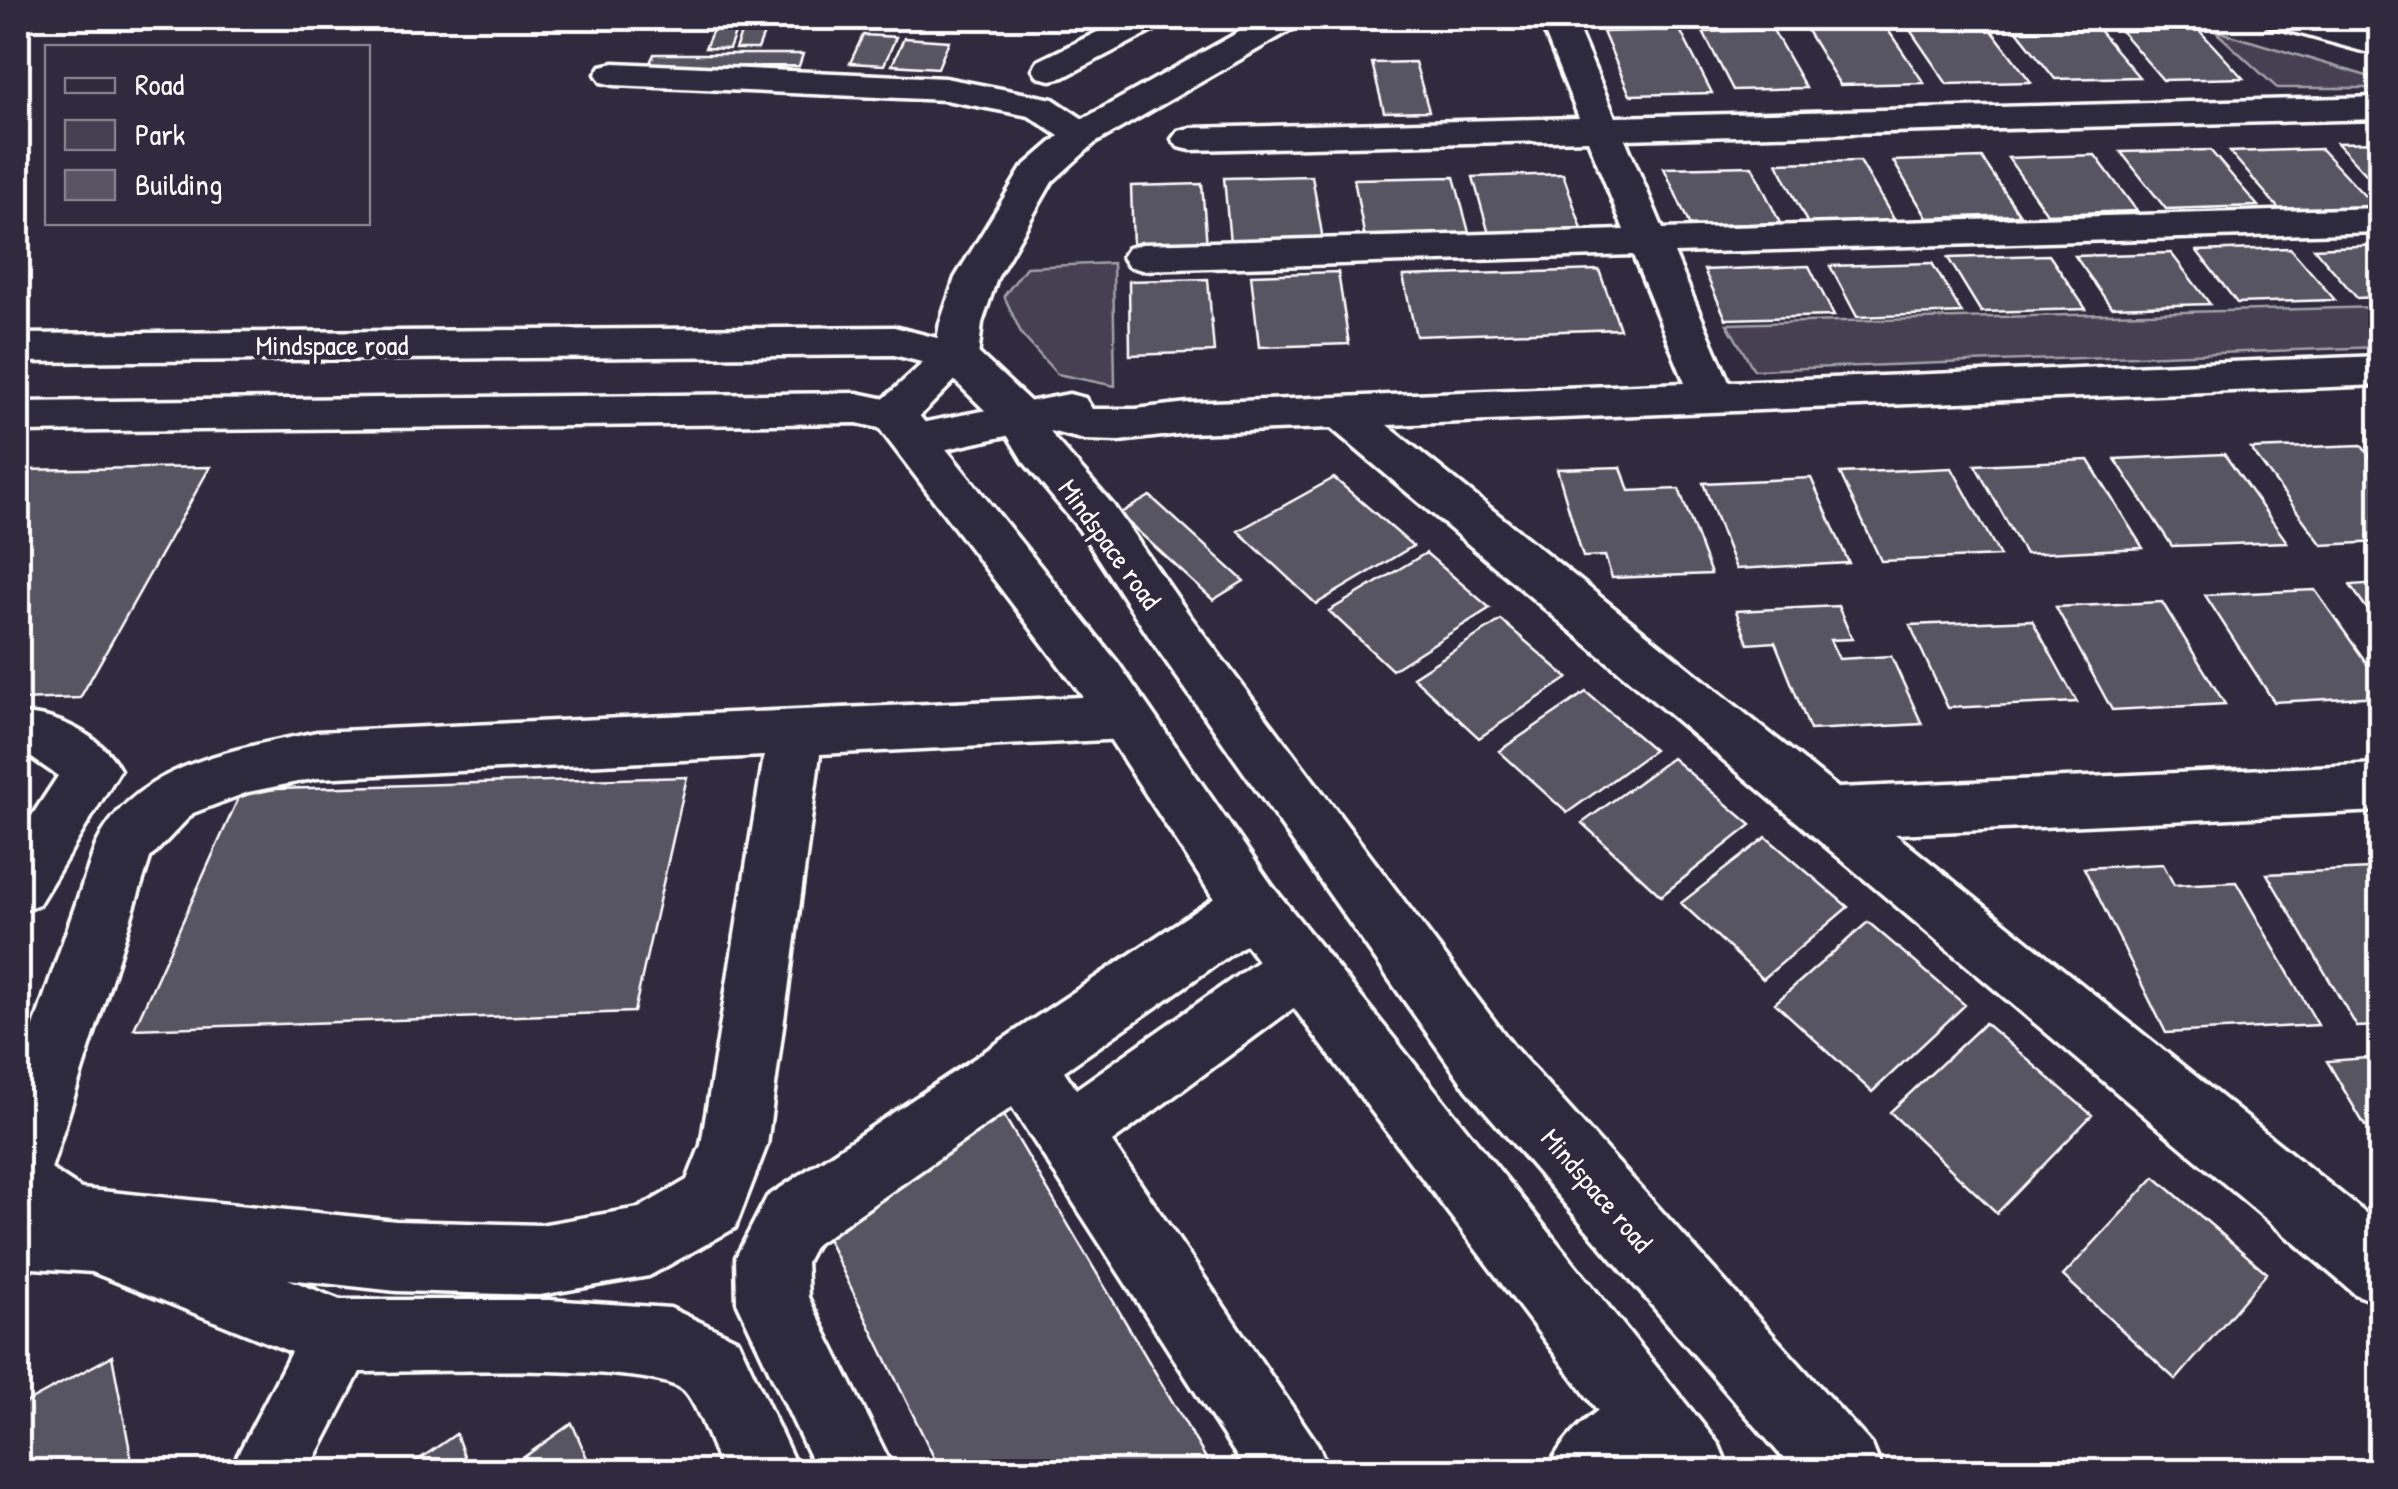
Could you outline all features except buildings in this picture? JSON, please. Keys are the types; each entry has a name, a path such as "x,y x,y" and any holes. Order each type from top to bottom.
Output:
{"street":[{"path":"1051,69 1152,18"},
{"path":"904,427 956,357 961,323 976,278 1036,176 1082,135 1288,18"},
{"path":"1556,18 1712,395"},
{"path":"2280,18 2380,46"},
{"path":"614,74 945,89 1040,107 1082,135"},
{"path":"1190,139 2380,108"},
{"path":"1142,257 2380,220"},
{"name":"Mindspace road","path":"18,348 894,340 956,357 1035,417 1039,450 1096,517 1169,626 1490,1068 1845,1472"},
{"path":"18,417 856,408 904,427 1035,417 1082,427 1188,418 1712,395 2374,379"},
{"path":"1342,413 2380,1269"},
{"path":"904,427 1125,718 1252,906 1671,1445 1585,1472"},
{"path":"18,1169 125,845 174,796 244,770 317,755 1125,718"},
{"path":"18,1186 70,1222 396,1256 540,1260 649,1242 711,1204 734,1145 795,732"},
{"path":"18,736 42,736 92,770 18,886"},
{"path":"1828,813 2380,787"},
{"path":"857,1472 773,1302 771,1256 791,1221 1252,906"},
{"path":"1068,1133 1300,967"},
{"path":"1022,1065 1291,1472"},
{"path":"18,1233 92,1237 340,1336 549,1336 670,1344 712,1366 761,1472"},
{"path":"268,1472 340,1336"}],"green space":[{"path":"2214,30 2380,80 2380,88 2277,88"},
{"path":"1113,263 1115,386 1057,374 1022,335 1004,296 1026,267"},
{"path":"2380,307 2380,347 1754,370 1727,324"}]}
